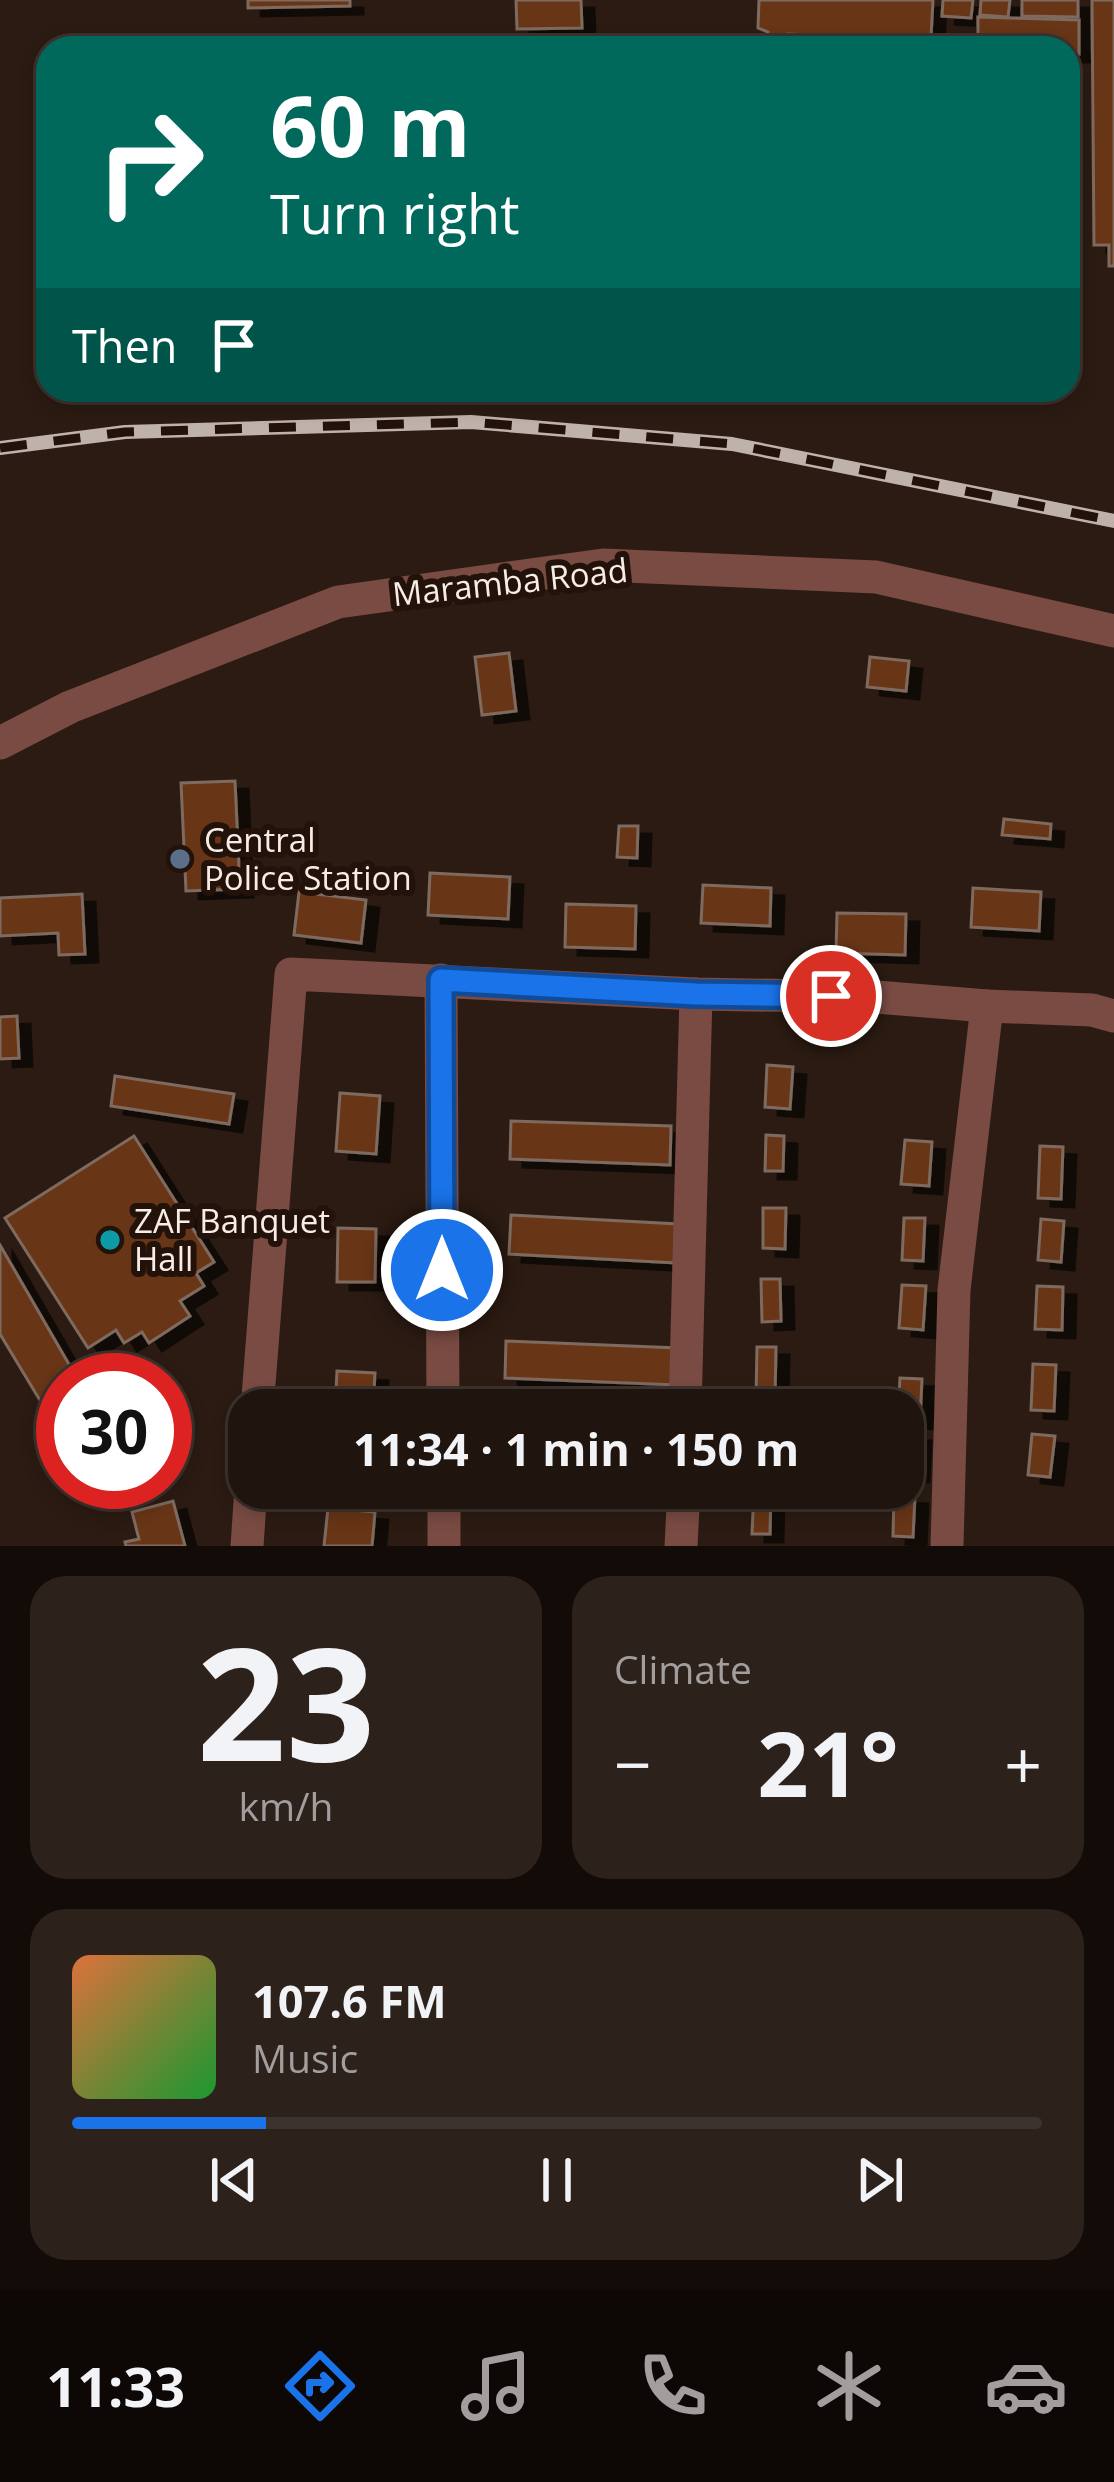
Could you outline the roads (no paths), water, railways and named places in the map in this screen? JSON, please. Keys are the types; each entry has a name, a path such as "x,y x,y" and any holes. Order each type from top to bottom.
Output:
{"street":[{"name":"Maramba Road","path":"0,743 70,707 338,602 603,565 876,577 1114,631"},
{"path":"259,1389 291,974 696,994 876,997 1092,1010 1114,1016"},
{"path":"441,980 443,1389"},
{"path":"687,1389 696,994"},
{"path":"947,1546 954,1291 987,1006"},
{"path":"247,1546 250,1509"},
{"path":"444,1509 444,1546"},
{"path":"681,1546 683,1509"}],"railway":[{"path":"0,448 125,432 471,422 732,444 1114,521"}],"place":[{"name":"Central Police Station","path":"180,859"},
{"name":"ZAF Banquet Hall","path":"110,1240"}]}
